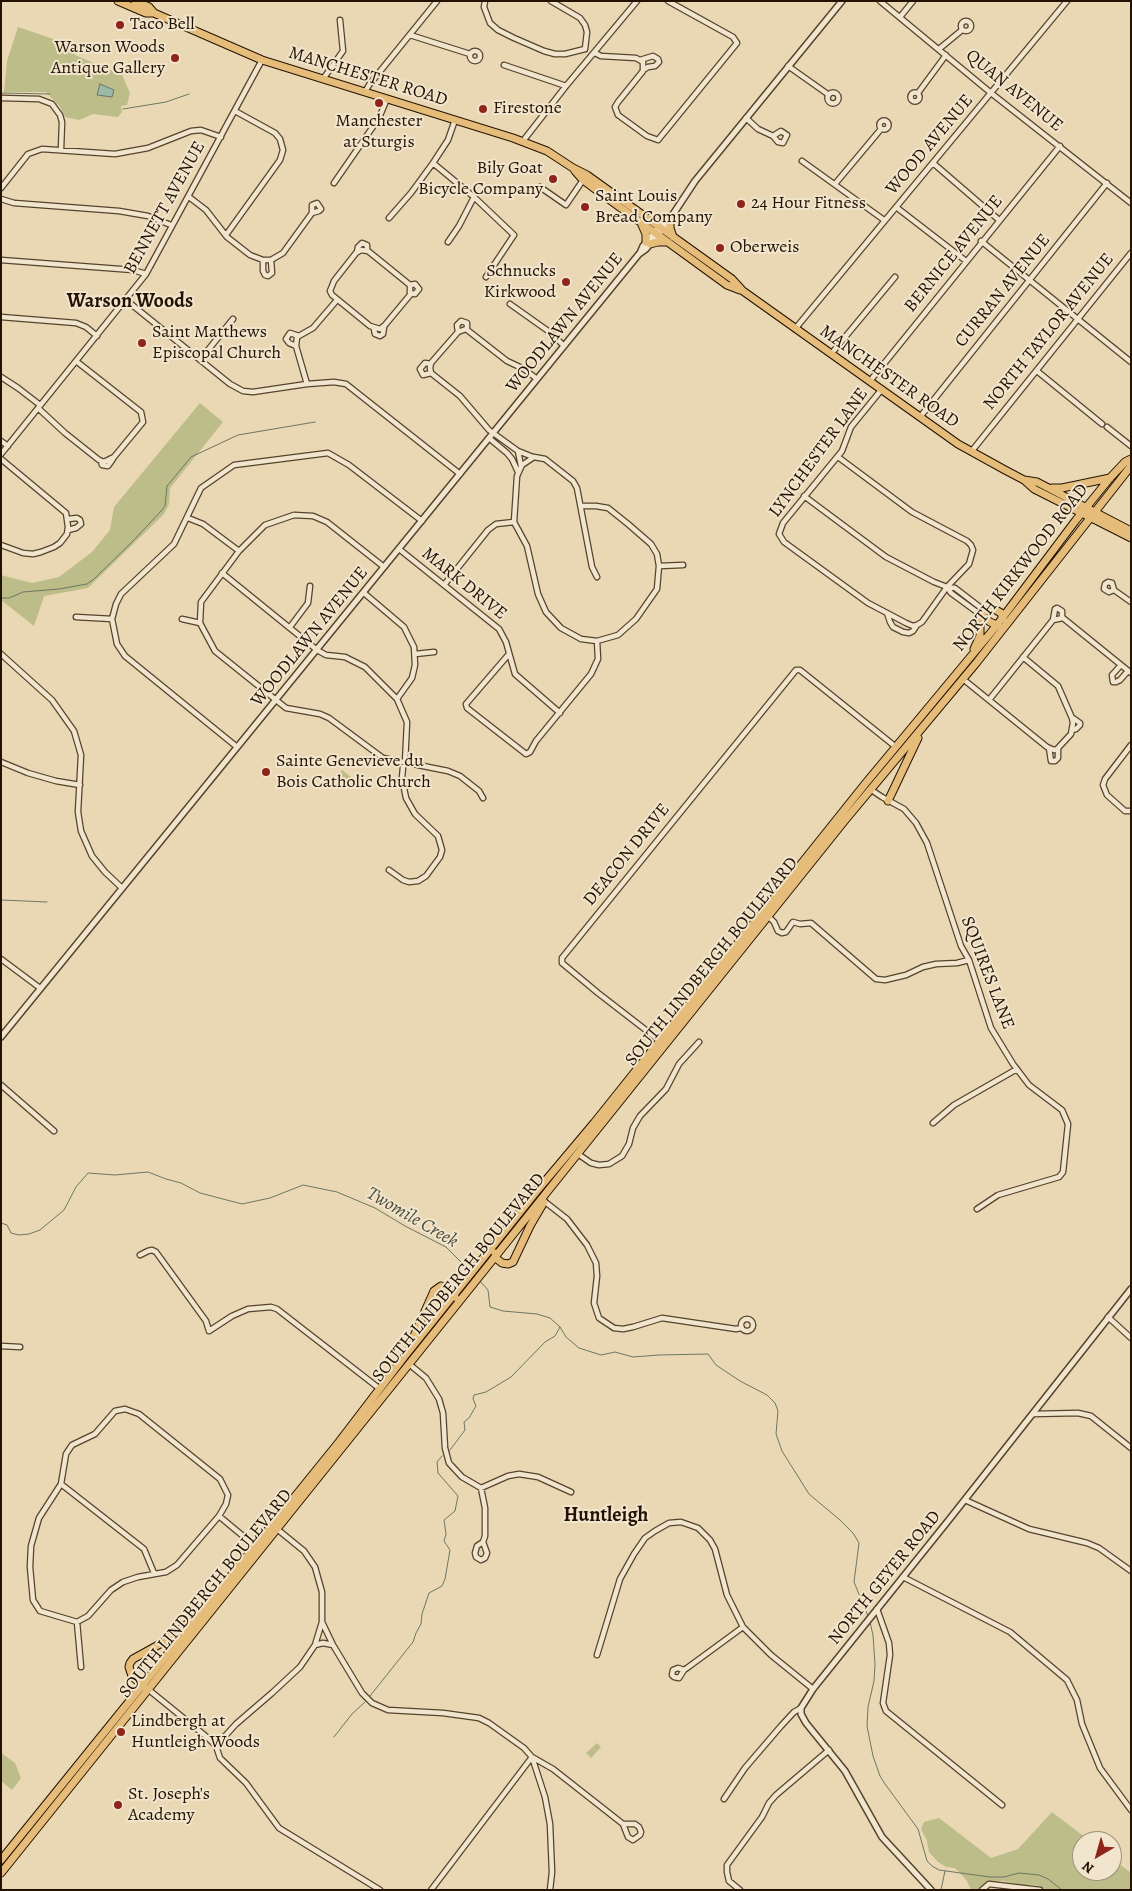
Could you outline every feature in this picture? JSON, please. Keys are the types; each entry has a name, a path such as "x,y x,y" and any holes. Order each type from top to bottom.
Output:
{"main road":[{"name":"MANCHESTER ROAD","path":"118,1 146,13 154,13 232,49 262,60 455,120 546,151 587,175 649,220 658,231"},
{"name":"MANCHESTER ROAD","path":"135,1 149,7 154,13"},
{"name":"MANCHESTER ROAD","path":"573,168 583,180 641,222 732,279 742,291 971,452 1024,480 1034,489 1084,510"},
{"path":"641,222 648,243 671,240 668,219 649,220"},
{"name":"NORTH KIRKWOOD ROAD","path":"940,701 1038,568 1110,478 1125,462 1131,459"},
{"name":"NORTH KIRKWOOD ROAD","path":"940,701 963,679 1131,466"},
{"path":"1048,488 1062,488 1110,478"},
{"name":"MANCHESTER ROAD","path":"1024,480 1037,482 1131,538"},
{"name":"MANCHESTER ROAD","path":"1093,515 1131,531"},
{"path":"994,610 1001,613 1004,627 997,625 983,613 994,610"},
{"path":"971,657 980,636 983,613"},
{"name":"SOUTH LINDBERGH BOULEVARD","path":"1,1860 255,1546 465,1280 868,787 926,724 940,701"},
{"name":"SOUTH LINDBERGH BOULEVARD","path":"1,1873 768,916 868,787 896,747 940,701"},
{"path":"888,801 908,756 926,724"},
{"path":"496,1243 496,1255 500,1261 504,1264 511,1263 516,1259 548,1190"},
{"path":"404,1357 434,1291 441,1286 451,1290 454,1294 455,1307"},
{"path":"149,1690 129,1672 133,1659 160,1644 198,1616"}],"street":[{"path":"365,92 437,1"},
{"path":"485,1 484,7 490,23 498,30 544,51 565,54 586,49 601,56 640,60 652,56 658,59 659,62 655,66 643,70 615,107 618,114 656,140 661,137 737,43 734,37 668,1"},
{"path":"551,1 580,18 587,32 586,49"},
{"path":"523,142 566,86 637,1"},
{"name":"WOODLAWN AVENUE","path":"1,1037 668,219 695,181 842,1"},
{"name":"QUAN AVENUE","path":"880,1 991,92 1131,202"},
{"path":"900,17 913,1"},
{"name":"WOOD AVENUE","path":"795,329 1067,1"},
{"path":"322,79 343,50 340,20"},
{"path":"939,49 962,30"},
{"path":"410,36 470,54"},
{"path":"918,93 946,55"},
{"name":"BENNETT AVENUE","path":"1,454 146,274 262,60"},
{"path":"640,60 644,65 643,70"},
{"path":"504,65 566,86"},
{"path":"788,66 829,95"},
{"path":"1,98 39,99 52,104 60,115 62,122 60,149"},
{"path":"334,183 379,118 387,99"},
{"path":"226,235 280,160 283,150 280,139 275,133 235,111"},
{"path":"746,118 758,129 773,136"},
{"path":"389,218 411,193 448,140 455,120"},
{"path":"835,184 881,128"},
{"path":"1,188 28,154 42,148 115,154 148,148 191,131 201,130 221,137"},
{"name":"BERNICE AVENUE","path":"870,380 1060,146"},
{"path":"802,161 884,220"},
{"path":"432,163 474,197 514,235 486,277"},
{"path":"933,163 999,220"},
{"path":"540,187 566,204 583,180"},
{"name":"CURRAN AVENUE","path":"920,417 1107,183"},
{"path":"189,197 206,210 226,235 250,255 263,260 271,260 284,253 312,213"},
{"path":"448,242 474,197"},
{"path":"1,199 14,204 119,211 148,216 172,225"},
{"path":"896,207 966,261"},
{"path":"981,241 1131,362"},
{"path":"362,251 411,289 384,327 374,328 337,300 332,295 330,287 362,251"},
{"name":"NORTH TAYLOR AVENUE","path":"971,452 1131,253"},
{"path":"1,260 133,270 146,274"},
{"path":"263,260 263,271 268,276 272,272 271,260"},
{"path":"831,354 895,278"},
{"path":"126,300 230,384 243,391 253,392 334,382 346,384 460,474"},
{"path":"307,384 296,346 297,338 313,328 337,300"},
{"path":"510,304 545,328 564,346"},
{"path":"1,317 76,323 86,327 96,336"},
{"path":"200,360 233,319"},
{"path":"458,332 457,325 461,321 467,323 467,330"},
{"path":"537,379 524,369 506,361 467,330 458,332 431,364 430,368 431,373 460,396 484,426 518,451 534,458 545,459 568,476 577,488 592,567 596,577"},
{"path":"296,346 289,343 286,339 290,333 299,336"},
{"path":"1,377 18,388 65,433 103,462 113,458 143,422 141,412 76,361"},
{"path":"431,364 425,364 420,369 423,375 431,373"},
{"path":"1036,371 1102,424"},
{"name":"LYNCHESTER LANE","path":"882,389 852,427 838,457 804,496 783,524 780,534 784,542 792,548 868,603 887,613"},
{"path":"1107,427 1131,446"},
{"path":"489,438 507,453 518,472"},
{"path":"1,441 8,446"},
{"path":"518,451 521,466"},
{"path":"237,746 125,656 117,644 112,620 118,598 174,544 202,488 234,465 328,453 349,465 422,520"},
{"path":"838,457 912,512 967,541 973,550 969,564 947,587 922,622 913,631 909,633 903,632 893,627 887,613"},
{"path":"534,458 521,466 518,472 514,522 527,546 538,594 546,612 561,628 581,639 597,641 618,635 636,619 657,589 659,566 657,554 651,544 608,508 581,506"},
{"path":"1,459 66,513 68,519 68,530 63,539 54,547 33,554 23,553 1,545"},
{"path":"804,496 886,557 947,587 955,588 983,613"},
{"path":"384,567 328,522 313,516 294,515 265,525 239,551 202,602 200,623 215,651 286,708 320,714 329,718 383,758 435,768 454,774 479,791 483,798"},
{"path":"68,519 76,518 80,520 81,524 76,528 68,530"},
{"path":"188,518 203,524 239,551"},
{"path":"444,584 488,530 496,524 514,522"},
{"name":"MARK DRIVE","path":"399,549 499,629 506,642 515,674 560,713"},
{"path":"659,566 683,565"},
{"path":"222,573 317,650 326,655 345,657 365,667 397,699 407,722 405,763 402,778 406,798 416,814 438,836 442,850 440,857 426,876 418,881 409,882 403,880 389,870"},
{"path":"290,627 308,603 310,586"},
{"path":"1114,590 1131,602"},
{"path":"364,593 404,627 412,640 415,654 412,678 397,699"},
{"path":"989,700 1053,620 1055,609 1057,608 1062,611 1062,618"},
{"path":"887,613 913,626 917,625"},
{"path":"76,616 112,620"},
{"path":"1053,620 1062,618"},
{"path":"1062,618 1121,664 1130,672 1120,680 1113,682 1112,675 1121,664"},
{"path":"182,619 200,623"},
{"path":"509,654 466,704 467,708 526,754 530,752 536,741 594,669 598,659 597,641"},
{"path":"415,654 434,652"},
{"path":"1,654 52,700 74,731 81,756 78,812 81,831 88,848 105,872 122,888"},
{"path":"1023,657 1058,686 1072,718 1072,730 1058,749 1058,758 1055,762 1051,761 1049,748"},
{"name":"DEACON DRIVE","path":"660,1041 562,963 562,958 796,670 800,670 896,747"},
{"path":"963,679 1049,748 1058,749"},
{"path":"1131,745 1105,779 1103,785 1107,795 1125,810 1131,811"},
{"path":"1,762 28,773 80,785"},
{"name":"SQUIRES LANE","path":"868,787 888,801 904,809 922,832 961,946 969,960 991,1028 1017,1069 1034,1090 1062,1110 1068,1124 1063,1172 1059,1177 998,1195 977,1209"},
{"path":"768,916 774,922 778,931 782,933 786,932 792,922 800,924 811,923 869,974 885,980 906,975 923,967 969,960"},
{"path":"1,959 40,988"},
{"path":"578,1154 591,1163 599,1165 609,1164 622,1156 640,1116 666,1089 679,1064 699,1042"},
{"path":"934,1123 953,1106 1017,1069"},
{"path":"1,1085 54,1131"},
{"path":"544,1201 567,1219 587,1246 596,1263 597,1276 594,1302 599,1318 614,1328 633,1327 662,1318 736,1329 742,1328"},
{"path":"140,1255 152,1250 156,1252 206,1321 209,1331 232,1316 248,1309 271,1307 277,1309 380,1389"},
{"name":"NORTH GEYER ROAD","path":"801,1708 813,1689 1131,1289"},
{"path":"1108,1318 1131,1338"},
{"path":"1,1346 20,1347"},
{"path":"409,1364 429,1382 439,1399 443,1413 445,1448 449,1462 462,1477 481,1488"},
{"path":"130,1409 139,1414 220,1479 228,1495 226,1504 219,1516 177,1565 166,1572 154,1573 123,1582 111,1590 88,1616 77,1622 40,1611 33,1600 30,1567 34,1529 47,1504 61,1484 66,1454 72,1445 95,1434 115,1411 130,1409"},
{"path":"1033,1414 1078,1412 1091,1416 1131,1448"},
{"path":"481,1488 508,1476 519,1474 538,1477 571,1492"},
{"path":"61,1484 144,1549 154,1573"},
{"path":"481,1488 485,1522 485,1536 482,1542"},
{"path":"965,1500 1029,1529 1087,1543 1099,1548 1131,1571"},
{"path":"219,1516 255,1546"},
{"path":"596,1655 624,1569 645,1538 669,1523 681,1522 691,1524 710,1540 715,1549 727,1595 743,1627 771,1656 813,1689"},
{"path":"216,1746 236,1724 300,1667 314,1645 322,1622 322,1592 315,1567 304,1551 277,1529"},
{"path":"902,1577 1010,1632 1066,1680 1077,1700 1082,1724 1100,1768 1131,1810"},
{"path":"875,1612 889,1643 890,1655 883,1703 886,1711 1002,1805"},
{"path":"77,1622 81,1667"},
{"path":"322,1622 333,1645 362,1693 379,1707 388,1710 439,1712 479,1718 490,1723 508,1735 532,1757 553,1769 623,1824 628,1837 633,1840 640,1835 641,1832 635,1824 623,1824"},
{"path":"684,1670 743,1627"},
{"path":"314,1645 323,1642 333,1645"},
{"path":"149,1690 201,1731 216,1746 220,1758 246,1783 279,1828 380,1890"},
{"path":"724,1799 745,1768 794,1712 801,1708 806,1723 844,1771 882,1837 931,1890"},
{"path":"740,1890 729,1882 727,1865 776,1795 829,1750"},
{"path":"431,1890 532,1757"},
{"path":"532,1757 545,1797 550,1824 552,1872 550,1890"},
{"path":"982,1890 989,1884 1040,1890"}],"green space":[{"path":"18,27 74,46 75,55 122,75 130,93 127,105 121,106 122,112 118,117 93,114 79,120 65,117 60,107 46,92 4,92 7,61"},
{"path":"200,403 223,422 170,488 169,504 164,514 88,588 44,596 34,626 1,600 1,575 32,583 59,577 92,552 110,530 114,507"},
{"path":"342,770 351,777 344,787 335,779"},
{"path":"597,1743 601,1747 591,1758 586,1753"},
{"path":"1,1753 15,1763 21,1778 12,1790 1,1781"},
{"path":"1052,1812 1077,1831 1072,1831 1072,1881 1122,1881 1122,1866 1131,1873 1131,1890 1048,1890 1035,1885 1002,1881 985,1884 980,1890 971,1890 967,1881 955,1868 946,1867 938,1862 929,1852 927,1841 921,1829 924,1822 939,1818 991,1858 1018,1849"}],"shaded area":[{"path":"100,84 114,90 112,97 97,95"}],"waterway":[{"path":"1,93 50,94"},
{"path":"123,109 166,102 189,94"},
{"path":"1,598 9,598 23,592 87,584 94,579 162,510 165,506 167,486 191,457 238,435 315,422"},
{"path":"1,900 47,902"},
{"name":"Twomile Creek","path":"1,1223 7,1225 11,1233 19,1235 40,1230 64,1210 76,1187 88,1173 115,1175 148,1172 181,1183 200,1193 242,1204 270,1198 303,1185 337,1192 375,1208 446,1247 469,1270"},
{"name":"Twomile Creek","path":"479,1280 488,1290 490,1307 503,1311 537,1314 550,1318 560,1327 566,1337 579,1348 601,1355 615,1352 633,1357 708,1354 716,1365 740,1381 767,1395 775,1403 778,1411 776,1434 782,1451 809,1494 840,1520 853,1533 859,1543 854,1582 868,1616"},
{"path":"450,1450 465,1430 464,1422 469,1418 476,1406 473,1399 474,1395 486,1392 511,1377 545,1342 555,1336 560,1327"},
{"path":"370,1696 413,1642 421,1624 422,1614 429,1593 442,1586 445,1579 450,1550 444,1541 446,1534 444,1520 455,1511 458,1496 438,1473 437,1462 442,1456"},
{"name":"Twomile Creek","path":"870,1622 875,1664 867,1726 873,1756 880,1776 918,1829 927,1861 939,1870 990,1877 1004,1877 1019,1873 1039,1875 1048,1879 1062,1890"},
{"path":"334,1737 352,1714 365,1702"},
{"path":"941,1890 945,1871"}],"place":[{"name":"Taco Bell","path":"120,25"},
{"name":"Warson Woods Antique Gallery","path":"175,58"},
{"name":"Manchester at Sturgis","path":"379,103"},
{"name":"Firestone","path":"483,109"},
{"name":"Bily Goat Bicycle Company","path":"553,179"},
{"name":"24 Hour Fitness","path":"741,204"},
{"name":"Saint Louis Bread Company","path":"585,207"},
{"name":"Oberweis","path":"720,248"},
{"name":"Schnucks Kirkwood","path":"566,282"},
{"name":"Saint Matthews Episcopal Church","path":"142,343"},
{"name":"Sainte Genevieve du Bois Catholic Church","path":"266,772"},
{"name":"Lindbergh at Huntleigh Woods","path":"121,1732"},
{"name":"St. Joseph's Academy","path":"118,1805"}],"district":[{"name":"Warson Woods","path":"130,302"},
{"name":"Huntleigh","path":"606,1516"}]}
